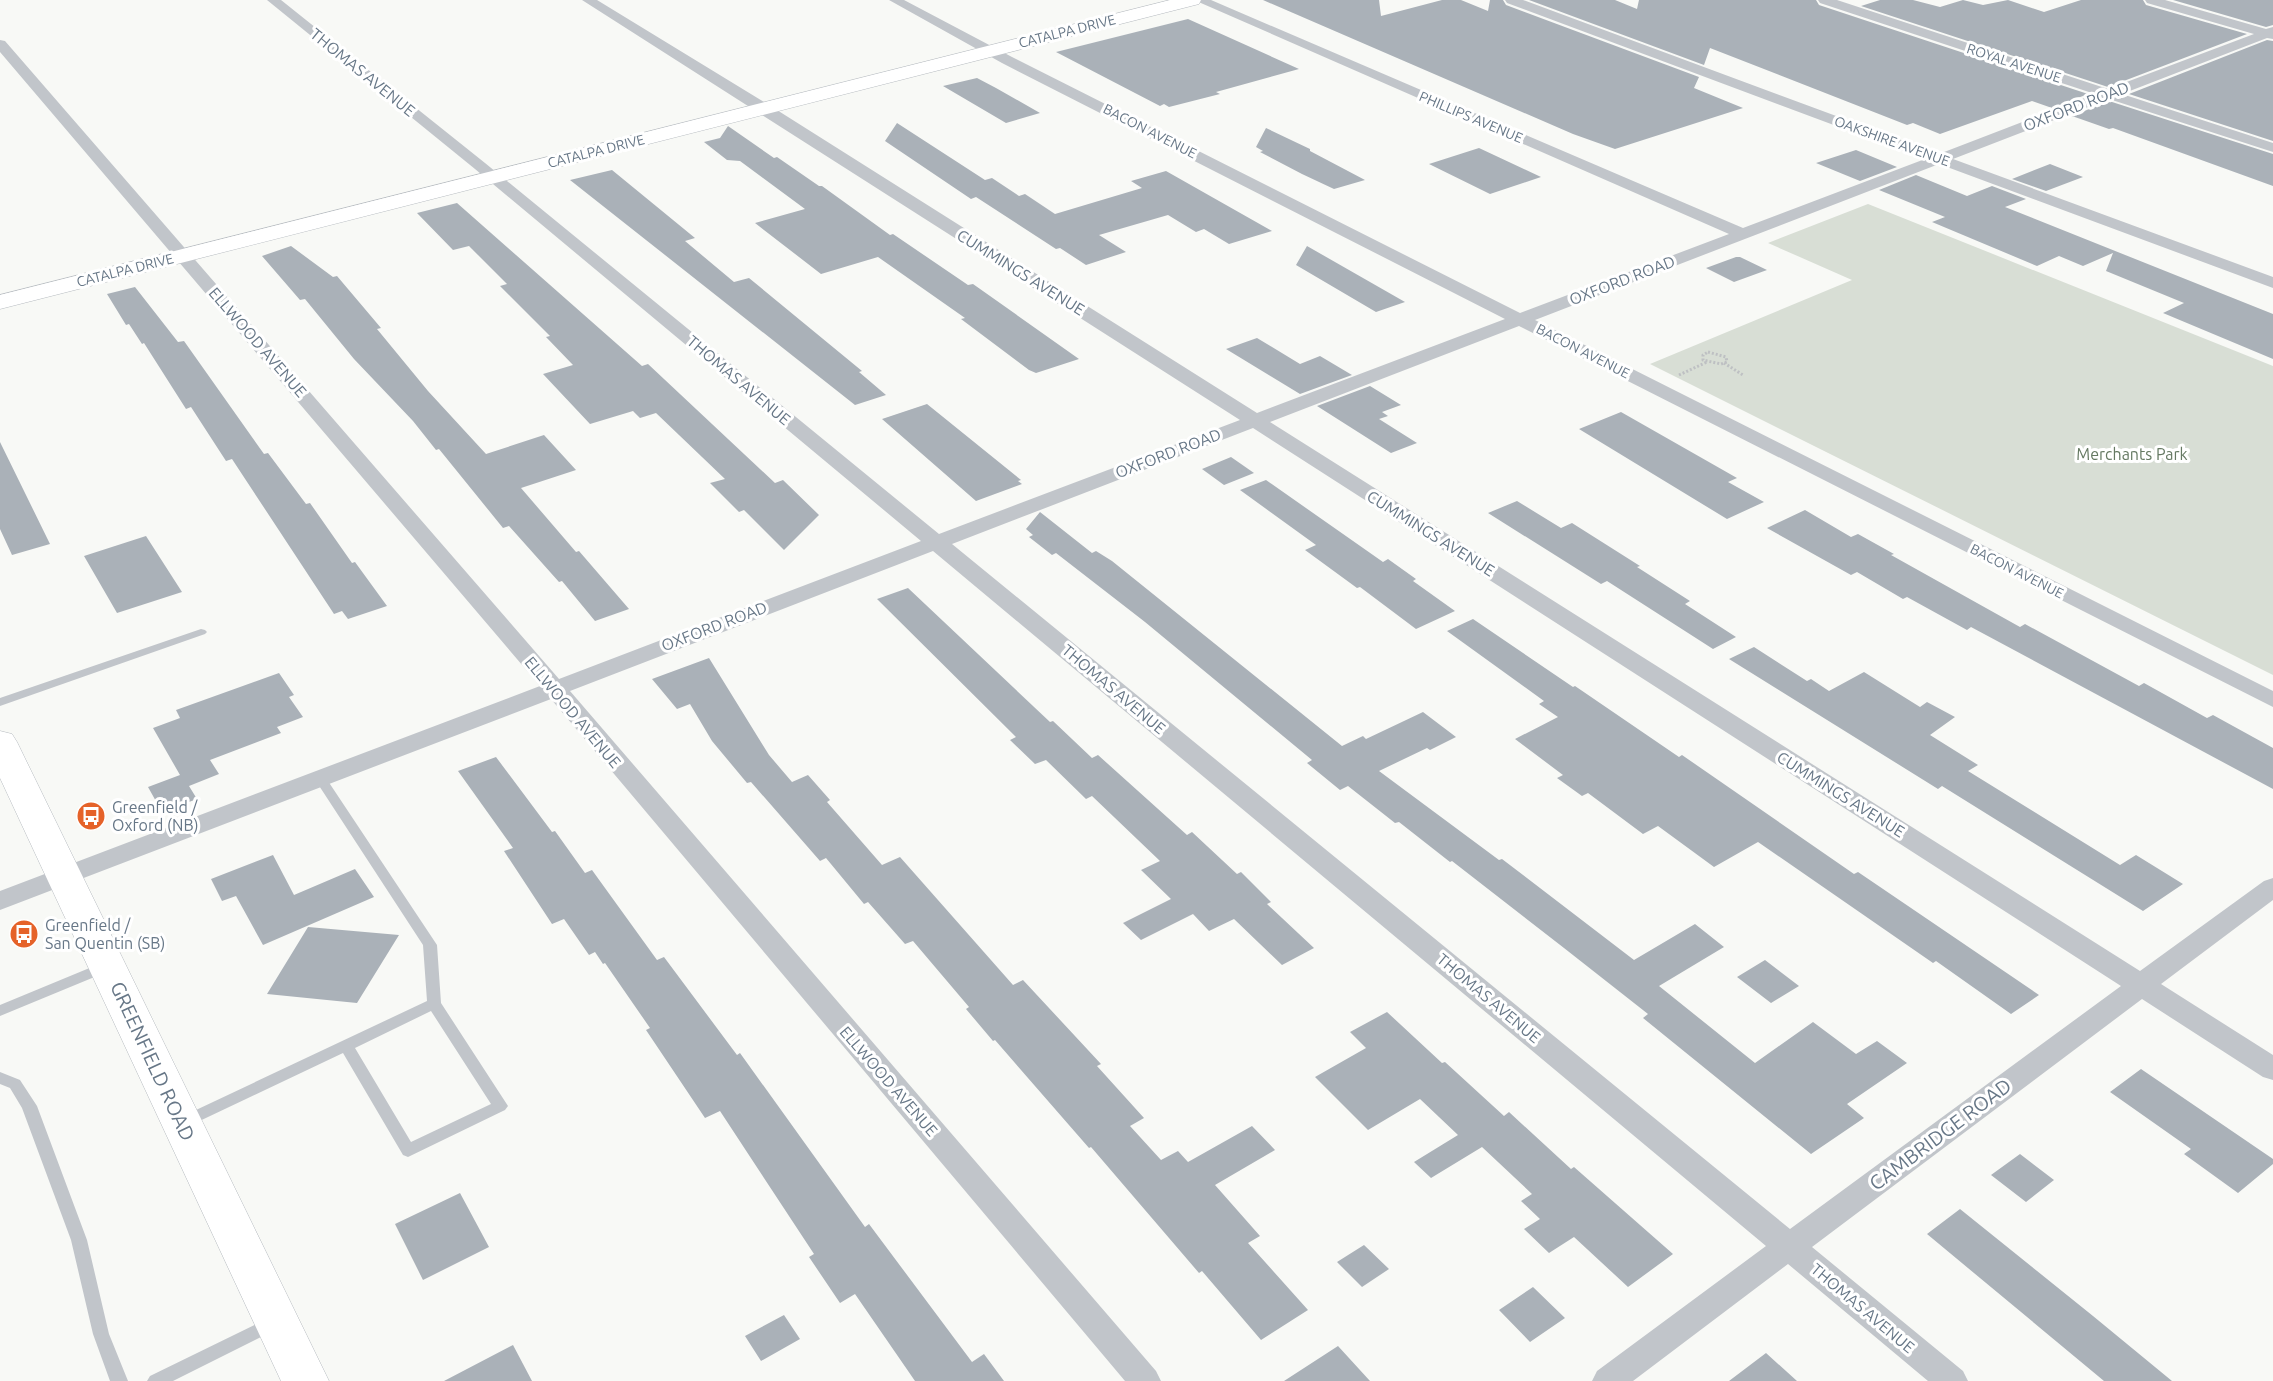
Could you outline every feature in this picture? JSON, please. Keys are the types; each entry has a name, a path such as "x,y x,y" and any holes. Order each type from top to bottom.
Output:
{"street":[{"name":"THOMAS AVENUE","path":"273,0 494,177 1952,1381"},
{"name":"CUMMINGS AVENUE","path":"588,0 764,108 2273,1069"},
{"name":"BACON AVENUE","path":"895,0 2273,700"},
{"name":"CATALPA DRIVE","path":"0,302 1192,0"},
{"name":"PHILLIPS AVENUE","path":"1200,0 1743,234"},
{"name":"OAKSHIRE AVENUE","path":"1511,0 2273,283"},
{"name":"ROYAL AVENUE","path":"1824,0 2273,148"},
{"path":"2151,0 2271,33"},
{"name":"OXFORD ROAD","path":"0,901 2271,33"},
{"name":"ELLWOOD AVENUE","path":"0,44 184,255 1145,1381"},
{"name":"GREENFIELD ROAD","path":"0,742 305,1381"},
{"name":"CAMBRIDGE ROAD","path":"1608,1381 2273,887"}],"lane":[{"path":"0,702 201,632"},
{"path":"320,778 430,945 434,1004 500,1106 408,1151 346,1046"},
{"path":"0,1011 108,965"},
{"path":"182,1123 434,1004"},
{"path":"0,1078 15,1083 29,1106 80,1240 101,1334 119,1381"},
{"path":"156,1381 276,1321"}],"path":[{"path":"1707,362 1703,360 1702,355 1708,352 1719,353 1726,357 1727,362 1724,363"},
{"path":"1673,377 1707,362 1724,363 1743,375"}],"green space":[{"name":"Merchants Park","path":"1868,204 2273,366 2273,675 1650,364 1852,280 1768,243"}],"building":[{"path":"1263,0 1379,0 1381,16 1442,0 1461,0 1488,11 1490,0 1503,0 1506,5 1699,77 1694,88 1743,108 1615,149 1573,134"},
{"path":"1529,0 1615,0 1637,9 1639,0 1816,0 1819,5 2088,94 2052,108 2032,101 1940,134 1913,123 1907,125 1710,48 1704,65"},
{"path":"1880,0 1913,0 1940,7 1963,0 1983,5 2008,0 2044,12 2081,0 2143,0 2146,5 2247,34 2108,87 1861,6"},
{"path":"2173,0 2273,0 2273,25 2266,27"},
{"path":"1188,19 1299,69 1216,92 1220,94 1169,107 1164,104 1160,106 1056,52"},
{"path":"2267,40 2273,41 2273,141 2129,94"},
{"path":"977,78 1040,113 1006,123 943,86"},
{"path":"2109,101 2273,154 2273,186 2113,128 2109,129 2072,116"},
{"path":"897,123 985,180 992,178 1019,196 1025,194 1055,214 1142,188 1131,181 1166,171 1272,231 1229,244 1204,229 1196,232 1168,215 1099,235 1126,252 1086,265 1060,248 1056,249 976,197 971,199 885,141"},
{"path":"728,126 774,158 777,157 822,186 890,235 893,234 968,285 973,284 1079,359 1036,373 1029,370 961,319 965,318 878,257 821,274 755,223 805,209 740,161 727,160 704,142 720,138"},
{"path":"1266,128 1310,149 1365,180 1334,189 1260,152 1263,151 1256,147"},
{"path":"1479,148 1541,177 1490,194 1429,164"},
{"path":"1856,150 1897,167 1860,181 1816,163"},
{"path":"2050,164 2083,177 2046,191 2012,179"},
{"path":"612,170 695,238 685,241 734,282 749,278 862,371 859,372 886,395 855,405 570,180"},
{"path":"1916,175 1967,196 1992,186 2026,199 2005,207 2273,314 2273,359 2163,313 2184,303 2106,271 2113,253 2083,266 2059,256 2037,266 1932,222 1945,217 1879,190"},
{"path":"457,203 642,366 648,364 775,483 783,480 819,515 784,550 744,510 739,512 710,483 725,479 656,413 640,418 633,411 590,424 543,374 573,365 546,337 550,336 500,286 507,284 469,246 453,250 417,213"},
{"path":"291,246 333,277 337,276 381,328 377,329 428,391 486,454 544,435 576,470 521,488 629,609 595,621 562,581 559,582 509,526 503,528 439,449 436,450 413,421 354,359 305,299 300,300 262,256"},
{"path":"1307,246 1405,302 1376,312 1296,265"},
{"path":"1736,257 1767,270 1734,282 1706,268"},
{"path":"135,287 178,342 184,341 264,454 268,453 306,504 310,503 352,563 355,562 387,606 348,619 342,611 334,614 232,459 226,461 191,407 186,409 144,343 142,344 129,324 126,325 107,294"},
{"path":"1257,338 1300,364 1320,356 1352,375 1300,394 1226,349"},
{"path":"1370,386 1401,405 1382,412 1388,416 1379,419 1417,443 1391,453 1317,406"},
{"path":"927,404 1021,480 1018,481 1022,484 976,501 882,419"},
{"path":"1621,412 1737,478 1728,482 1764,502 1727,519 1579,429"},
{"path":"0,442 50,544 12,555 0,529"},
{"path":"1231,457 1254,473 1224,485 1202,469"},
{"path":"1266,480 1383,562 1388,559 1416,579 1413,581 1455,611 1416,629 1305,550 1316,545 1240,490"},
{"path":"1517,501 1561,528 1572,523 1640,566 1637,567 1690,601 1685,604 1736,637 1713,649 1607,581 1601,584 1488,513"},
{"path":"1805,510 1851,537 1858,534 2020,627 2025,624 2139,686 2144,683 2207,718 2213,715 2273,748 2273,789 1971,627 1967,630 1907,597 1903,599 1857,572 1851,575 1767,528"},
{"path":"1040,512 1092,553 1096,551 1112,561 1342,746 1363,736 1366,739 1423,712 1456,737 1379,771 1499,860 1502,859 1634,960 1695,924 1724,947 1659,986 1755,1063 1813,1022 1856,1054 1877,1041 1907,1063 1847,1104 1864,1118 1811,1154 1643,1018 1648,1014 1399,822 1395,823 1348,786 1340,790 1307,763 1312,760 1145,622 1056,553 1052,555 1029,537 1033,535 1026,529"},
{"path":"146,536 182,592 117,613 84,556"},
{"path":"908,588 1050,722 1053,721 1092,758 1098,755 1187,835 1192,832 1237,874 1241,872 1271,902 1267,904 1314,948 1282,965 1234,919 1209,931 1193,914 1141,940 1123,923 1171,899 1141,870 1160,861 1092,796 1086,799 1046,760 1035,764 1010,740 1016,737 877,599"},
{"path":"1473,619 1679,757 1682,755 1854,874 1858,872 2039,995 2011,1014 1758,842 1714,867 1658,826 1643,834 1588,793 1582,796 1557,778 1563,775 1515,739 1558,717 1539,704 1544,701 1447,631"},
{"path":"1754,647 1807,681 1811,679 1829,691 1864,672 1920,707 1927,702 1955,717 1930,735 1978,765 1968,771 2120,865 2136,855 2183,884 2143,911 1942,786 1938,789 1729,659"},
{"path":"709,658 769,755 792,782 808,775 830,800 827,802 882,865 900,857 1013,985 1023,980 1101,1064 1097,1066 1144,1118 1130,1126 1161,1160 1178,1151 1188,1162 1252,1126 1275,1150 1215,1185 1260,1236 1248,1243 1308,1310 1261,1340 1202,1271 1199,1273 1091,1147 1089,1148 995,1040 993,1041 966,1009 969,1007 913,941 905,944 868,902 864,904 826,858 820,861 751,782 747,783 712,741 690,704 677,709 652,679"},
{"path":"279,673 294,695 289,697 303,717 277,727 281,733 210,760 219,774 189,786 197,799 162,812 148,787 180,775 153,728 180,718 176,710"},
{"path":"496,757 585,873 592,870 657,960 664,957 737,1055 740,1053 865,1227 869,1224 972,1362 984,1354 1004,1381 915,1381 855,1294 840,1303 809,1257 814,1254 720,1111 705,1118 646,1030 650,1028 605,963 603,964 595,952 589,955 564,919 552,924 504,851 513,848 458,771"},
{"path":"273,855 294,895 355,869 374,897 263,945 236,896 222,901 211,879"},
{"path":"308,927 399,935 357,1003 267,994"},
{"path":"1765,960 1799,986 1771,1003 1737,977"},
{"path":"1387,1012 1504,1116 1509,1112 1571,1169 1574,1167 1673,1254 1628,1287 1574,1237 1549,1253 1524,1229 1540,1219 1521,1201 1532,1194 1482,1147 1431,1178 1414,1162 1458,1135 1420,1099 1368,1130 1315,1077 1366,1048 1350,1032"},
{"path":"2141,1069 2273,1159 2273,1164 2238,1193 2184,1154 2191,1149 2110,1092"},
{"path":"2020,1154 2054,1180 2026,1202 1991,1175"},
{"path":"460,1193 489,1247 423,1280 395,1224"},
{"path":"1960,1209 2172,1381 2104,1381 1927,1234"},
{"path":"1364,1245 1389,1269 1362,1287 1337,1262"},
{"path":"1533,1287 1565,1318 1530,1342 1499,1310"},
{"path":"784,1315 800,1339 761,1361 745,1336"},
{"path":"513,1345 532,1381 444,1381"},
{"path":"1338,1346 1370,1381 1284,1381"},
{"path":"1766,1353 1797,1381 1729,1381"}],"place":[{"name":"Greenfield / Oxford (NB)","path":"91,816"},
{"name":"Greenfield / San Quentin (SB)","path":"24,934"}]}
